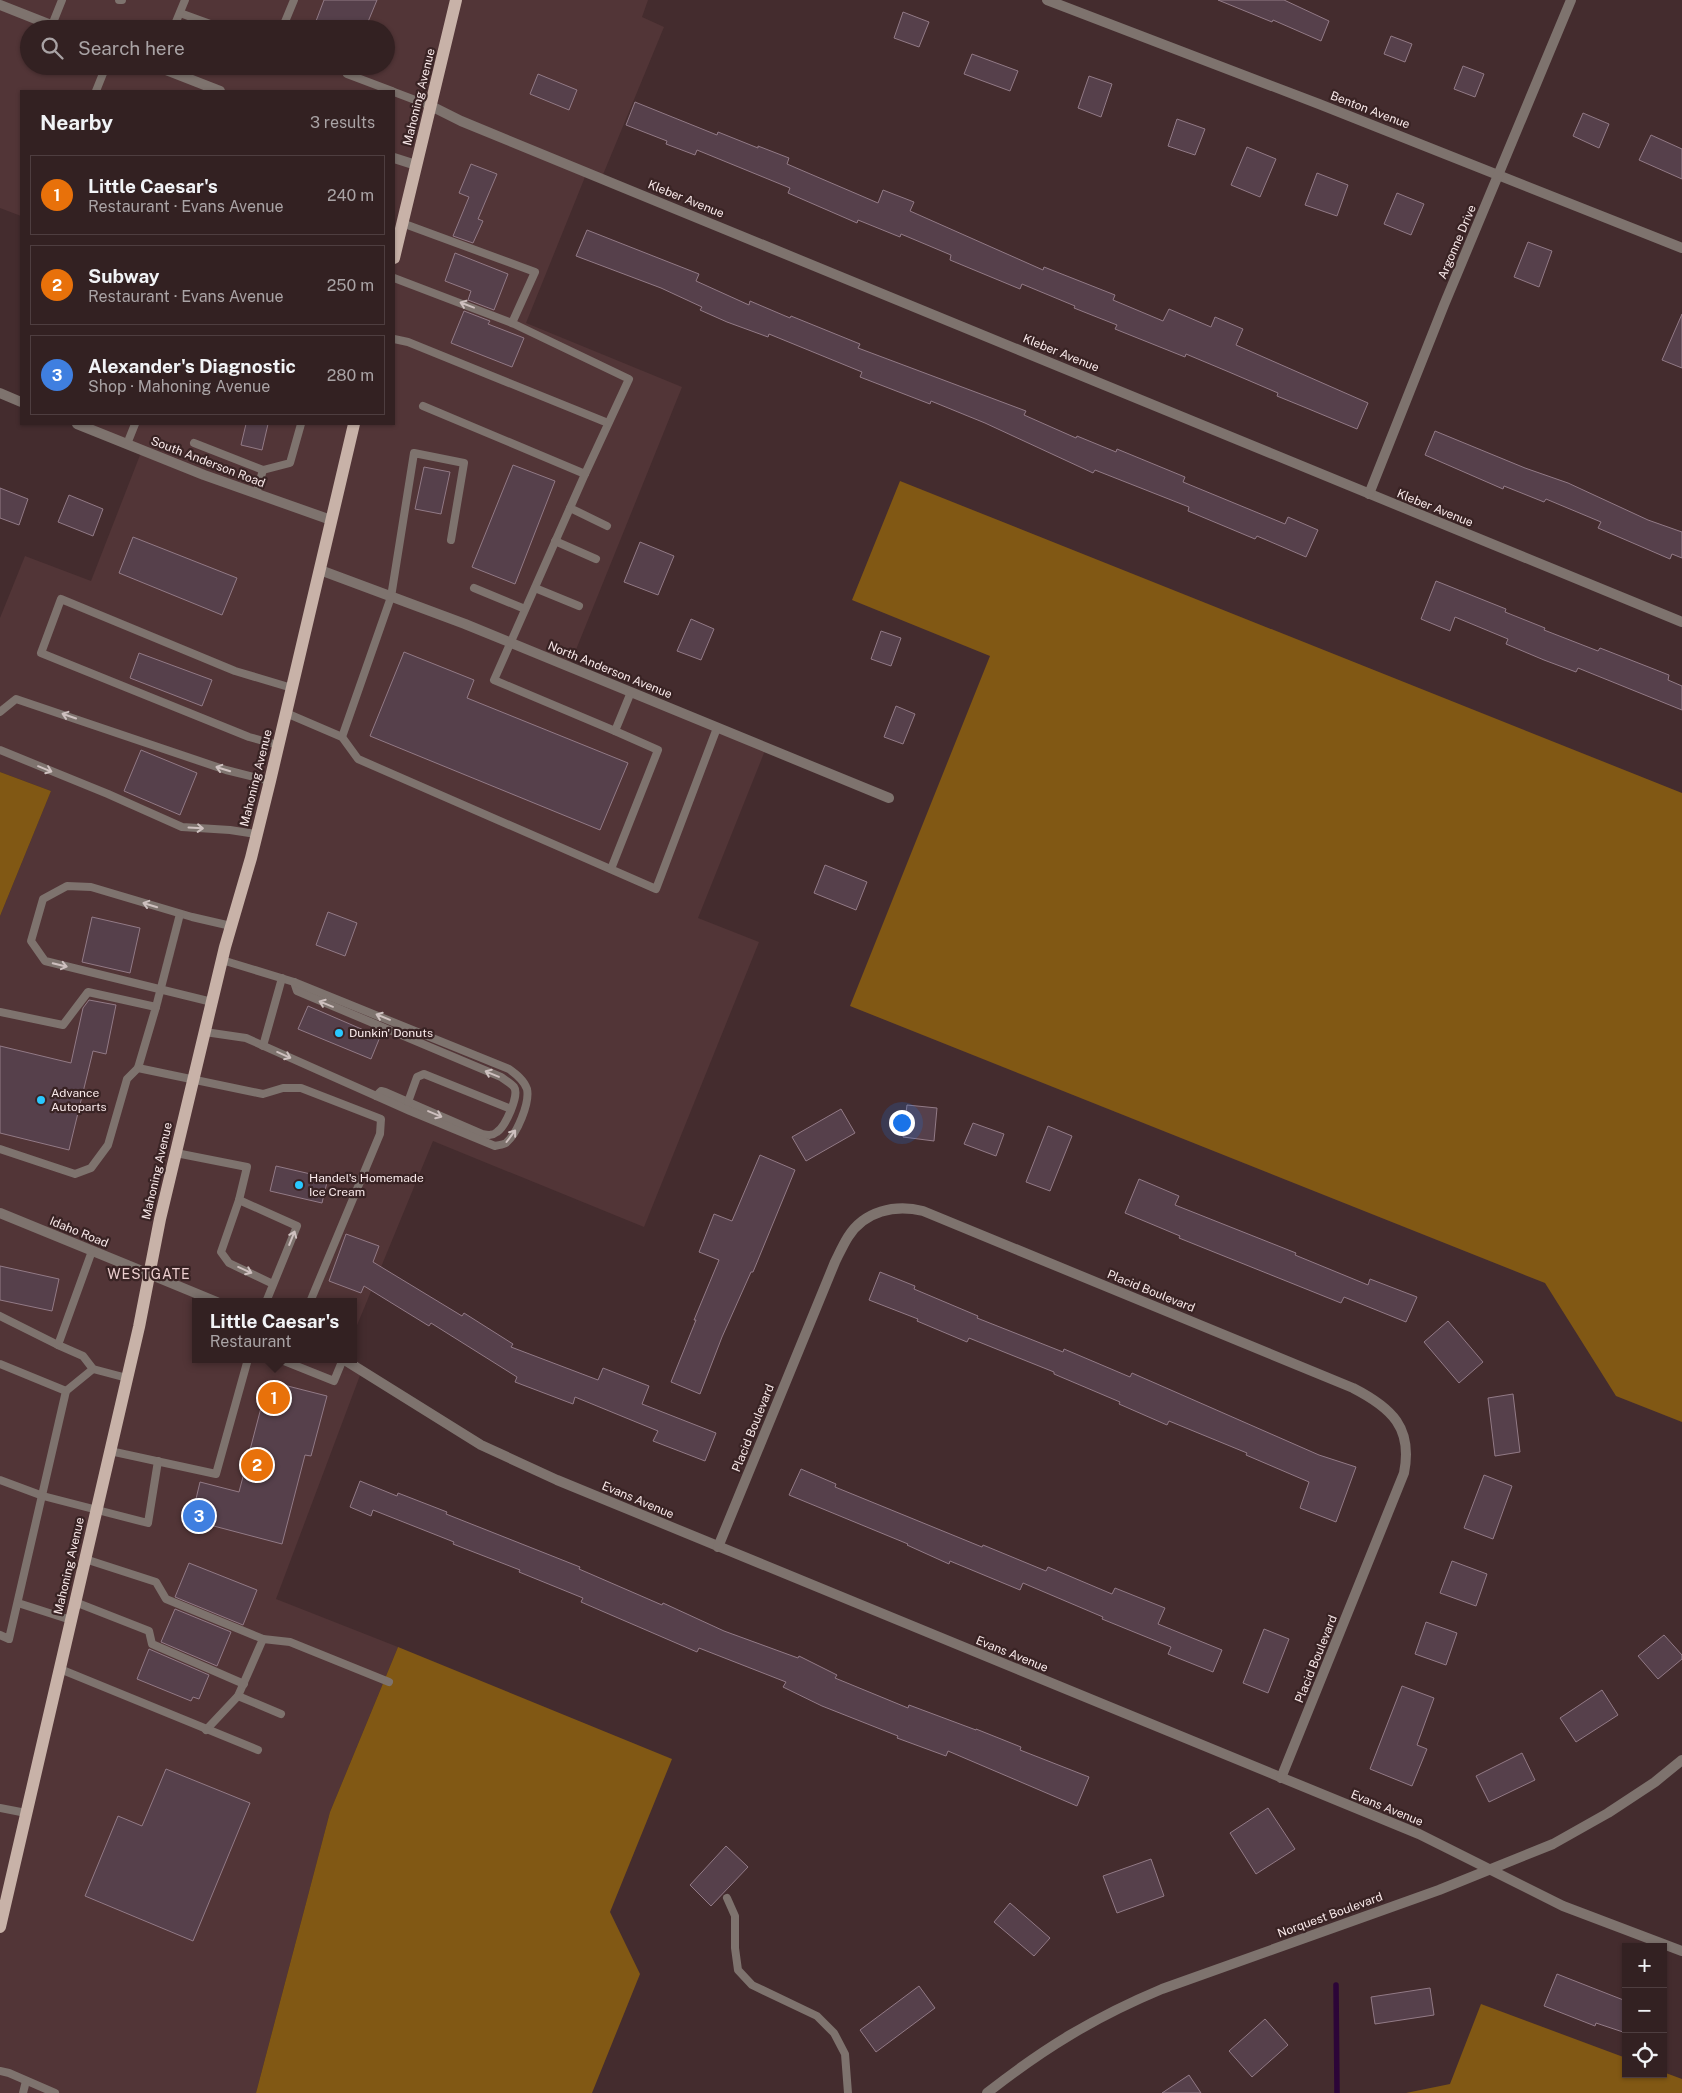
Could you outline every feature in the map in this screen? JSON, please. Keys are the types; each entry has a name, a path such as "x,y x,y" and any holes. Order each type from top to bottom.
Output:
{"main road":[{"name":"Mahoning Avenue","path":"395,254 456,0"},
{"name":"Mahoning Avenue","path":"0,1927 127,1378 193,1079 222,960 270,781 354,425"}],"street":[{"name":"Benton Avenue","path":"1046,0 1499,175 1682,248"},
{"name":"Argonne Drive","path":"1369,494 1444,304 1571,0"},
{"path":"0,5 38,20"},
{"path":"180,75 218,90"},
{"name":"Kleber Avenue","path":"431,106 461,121 1682,622"},
{"path":"395,158 416,165"},
{"path":"0,393 20,402"},
{"name":"South Anderson Road","path":"80,425 256,494 331,520"},
{"name":"North Anderson Avenue","path":"320,570 511,643 889,798"},
{"name":"Placid Boulevard","path":"718,1547 848,1236 861,1222 874,1214 894,1208 913,1208 933,1214 1353,1388 1374,1398 1390,1411 1400,1425 1406,1439 1407,1457 1404,1473 1281,1778"},
{"name":"Idaho Road","path":"0,1213 149,1274"},
{"path":"149,1274 207,1298"},
{"name":"Evans Avenue","path":"349,1363 481,1445 557,1480 1419,1834 1563,1906 1682,1951"},
{"name":"Norquest Boulevard","path":"987,2093 1031,2059 1084,2025 1124,2005 1162,1988 1438,1890 1553,1844 1608,1814 1655,1782 1682,1760"}],"lane":[{"path":"58,20 62,0"},
{"path":"177,20 185,0"},
{"path":"286,20 294,0"},
{"path":"180,13 199,20"},
{"path":"96,90 102,75"},
{"path":"350,75 388,90"},
{"path":"395,93 431,106"},
{"path":"402,223 535,272 512,323"},
{"path":"395,278 512,323 629,379 494,680 658,750 611,869"},
{"path":"395,339 408,342 608,423"},
{"path":"423,406 585,474"},
{"path":"127,444 135,425"},
{"path":"194,443 263,470 290,463 302,425"},
{"path":"342,737 391,597 414,453 464,463 451,540"},
{"path":"256,494 263,470"},
{"path":"570,508 608,526"},
{"path":"555,541 596,559"},
{"path":"474,588 525,608"},
{"path":"535,588 579,606"},
{"path":"278,745 249,737 41,653 61,599 235,671 292,688"},
{"path":"615,731 631,692"},
{"path":"0,712 16,699 226,770 270,781"},
{"path":"286,713 342,737 358,759 656,889 717,728"},
{"path":"0,750 108,794 182,827 230,830 256,834"},
{"path":"212,1002 45,961 31,941 43,899 67,886 91,887 180,914 231,926"},
{"path":"0,1149 76,1174 90,1168 108,1145 128,1079 138,1068 161,990 180,914"},
{"path":"205,1032 246,1038 495,1146 505,1144 514,1134 528,1101 526,1088 520,1077 509,1069 294,982 222,960"},
{"path":"262,1046 282,978"},
{"path":"294,982 297,991 304,995 501,1077 514,1087 516,1093 506,1121 499,1132 492,1135 482,1134 385,1092 381,1091 376,1096"},
{"path":"0,1012 63,1025 88,992 156,1007"},
{"path":"138,1068 263,1094 283,1088 301,1088 381,1120 380,1134 312,1298"},
{"path":"408,1102 417,1077 424,1074 511,1109"},
{"path":"176,1153 247,1167 239,1200 221,1252 229,1264 273,1284"},
{"path":"239,1200 297,1226 268,1298"},
{"path":"58,1345 92,1251"},
{"path":"0,1316 83,1356 93,1369 127,1378"},
{"path":"110,1451 216,1474 247,1363"},
{"path":"288,1363 334,1381 341,1363"},
{"path":"0,1364 66,1391"},
{"path":"0,1635 10,1639 66,1391 93,1369"},
{"path":"0,1480 43,1496 148,1523 158,1461"},
{"path":"85,1559 156,1582 166,1600 263,1639 290,1642 389,1682"},
{"path":"75,1602 149,1631 152,1644 244,1684"},
{"path":"18,1603 71,1620"},
{"path":"206,1730 238,1696 263,1639"},
{"path":"60,1669 258,1750"},
{"path":"238,1696 282,1714"},
{"path":"0,1808 26,1813"},
{"path":"727,1898 735,1916 735,1948 738,1970 752,1985 817,2016 834,2033 845,2054 848,2093"},
{"path":"0,2071 56,2093"},
{"path":"23,2093 26,2081"}],"shaded area":[{"path":"0,0 648,0 642,17 664,27 602,177 587,172 526,323 682,387 569,667 766,748 698,918 759,942 644,1227 433,1141 357,1325 357,1298 192,1298 192,1363 350,1363 362,1370 276,1599 398,1647 330,1812 256,2093 0,2093 0,916 51,791 0,772 0,618 25,556 91,581 142,450 80,425 395,425 395,90 20,90 20,216 0,208"},
{"path":"900,481 1682,793 1682,1422 1616,1396 1545,1283 850,1006 990,656 852,600"},
{"path":"0,772 51,791 0,916"},
{"path":"398,1647 672,1759 610,1912 640,1974 592,2093 256,2093 330,1812"},
{"path":"1481,2004 1622,2057 1622,2078 1667,2078 1667,2073 1682,2079 1682,2093 1406,2093 1450,2084"}],"building":[{"path":"324,0 377,0 369,20 316,20"},
{"path":"1218,0 1284,0 1329,21 1321,41 1273,20 1272,22"},
{"path":"903,12 929,22 919,47 894,38"},
{"path":"1391,36 1412,44 1405,62 1384,54"},
{"path":"972,54 1018,71 1010,91 964,74"},
{"path":"1463,66 1484,74 1475,97 1454,89"},
{"path":"538,74 577,90 569,110 530,94"},
{"path":"1089,76 1112,84 1101,117 1078,108"},
{"path":"635,102 717,135 718,132 789,158 787,164 878,203 883,190 914,202 910,211 1043,270 1044,267 1115,295 1113,300 1163,321 1169,309 1211,327 1215,317 1243,329 1236,345 1368,403 1357,429 1277,396 1278,393 1186,354 1185,357 1115,329 1117,325 1074,308 1075,306 1022,284 1020,289 950,260 951,255 901,234 900,237 858,220 857,223 788,193 790,188 697,150 695,155 666,144 667,141 626,125"},
{"path":"1583,113 1609,124 1599,148 1573,136"},
{"path":"1177,119 1205,129 1195,155 1168,146"},
{"path":"1651,135 1682,149 1682,179 1639,160"},
{"path":"1247,147 1276,159 1260,197 1231,185"},
{"path":"471,164 497,174 478,219 483,221 473,243 453,236 469,197 459,193"},
{"path":"1317,173 1348,185 1337,216 1305,205"},
{"path":"1397,193 1424,204 1411,235 1384,224"},
{"path":"587,230 699,274 696,281 749,305 750,301 790,318 791,316 860,344 858,348 1026,411 1024,415 1076,438 1077,436 1116,452 1117,449 1185,477 1183,482 1285,524 1288,517 1318,530 1306,557 1257,536 1255,539 1188,511 1189,507 1095,470 1093,473 985,423 931,401 930,404 860,377 862,372 769,334 768,337 727,322 700,310 702,307 661,288 576,256"},
{"path":"1528,242 1552,251 1539,287 1514,277"},
{"path":"455,253 508,274 494,310 468,300 471,291 445,281"},
{"path":"464,311 490,321 488,324 524,338 512,367 451,343"},
{"path":"1682,314 1682,368 1662,360"},
{"path":"246,425 268,425 262,450 241,445"},
{"path":"1435,431 1525,468 1568,483 1648,520 1682,532 1682,558 1672,554 1670,559 1598,528 1601,522 1546,499 1544,502 1504,486 1503,489 1425,455"},
{"path":"513,465 555,481 515,584 472,567"},
{"path":"424,467 450,472 441,514 415,509"},
{"path":"0,488 28,499 19,525 0,518"},
{"path":"69,495 103,509 93,536 58,522"},
{"path":"133,537 237,578 222,615 119,573"},
{"path":"640,542 674,556 658,595 624,582"},
{"path":"1436,581 1506,609 1505,612 1545,628 1544,630 1598,651 1600,648 1669,675 1668,680 1682,686 1682,710 1578,668 1576,672 1544,660 1506,644 1508,639 1455,617 1450,631 1421,619"},
{"path":"691,619 714,629 701,660 677,651"},
{"path":"881,631 901,638 891,666 871,659"},
{"path":"404,652 474,680 467,698 628,763 600,830 370,736"},
{"path":"139,653 212,680 202,706 130,678"},
{"path":"896,706 915,714 903,744 884,737"},
{"path":"141,750 197,773 180,815 124,791"},
{"path":"825,865 867,882 856,910 814,893"},
{"path":"328,912 357,923 345,956 316,945"},
{"path":"92,917 140,928 130,973 82,962"},
{"name":"Advance Autoparts","path":"89,1000 116,1005 106,1054 93,1051 69,1150 0,1133 0,1046 71,1063 83,1008"},
{"name":"Dunkin' Donuts","path":"308,1006 380,1037 371,1059 298,1029"},
{"path":"907,1105 937,1108 934,1141 903,1137"},
{"path":"841,1109 855,1133 806,1161 792,1137"},
{"path":"973,1123 1004,1134 996,1156 964,1144"},
{"path":"1048,1126 1072,1136 1050,1191 1026,1182"},
{"path":"760,1155 795,1170 753,1272 751,1272 722,1337 700,1394 671,1382 719,1260 699,1252 714,1214 732,1221"},
{"name":"Handel's Homemade Ice Cream","path":"276,1166 328,1178 322,1203 270,1191"},
{"path":"1139,1179 1179,1196 1175,1205 1296,1253 1295,1255 1368,1285 1370,1279 1417,1297 1406,1322 1344,1297 1341,1303 1179,1238 1180,1236 1125,1213"},
{"path":"346,1234 379,1246 373,1262 462,1316 464,1313 513,1344 511,1347 598,1380 603,1368 649,1386 642,1404 716,1433 705,1461 653,1441 658,1431 575,1397 573,1404 515,1382 517,1377 431,1323 429,1326 364,1286 361,1293 329,1281"},
{"path":"0,1266 59,1279 52,1311 0,1300"},
{"path":"880,1272 915,1286 914,1289 978,1316 977,1318 1063,1352 1064,1349 1130,1377 1132,1373 1319,1455 1356,1467 1336,1522 1300,1508 1309,1482 1246,1455 1247,1453 1169,1421 1167,1425 1119,1404 1120,1402 1054,1374 1054,1372 969,1338 967,1342 917,1321 918,1319 869,1300"},
{"path":"1448,1321 1483,1362 1459,1383 1424,1342"},
{"path":"268,1381 327,1396 311,1456 305,1455 282,1544 191,1520 200,1482 239,1492"},
{"path":"1513,1394 1520,1452 1495,1456 1488,1398"},
{"path":"801,1469 836,1484 835,1487 982,1547 983,1545 1046,1571 1048,1567 1112,1594 1115,1588 1165,1608 1158,1624 1222,1650 1213,1672 1168,1654 1171,1647 1102,1619 1103,1617 1023,1583 1020,1590 950,1561 949,1564 908,1544 789,1495"},
{"path":"1484,1475 1512,1486 1493,1539 1464,1528"},
{"path":"360,1481 397,1496 398,1493 447,1512 446,1514 580,1567 579,1569 662,1605 663,1603 724,1631 798,1658 799,1656 837,1675 835,1678 908,1708 909,1705 976,1729 1021,1747 1020,1750 1089,1777 1077,1806 948,1751 946,1756 897,1738 898,1736 822,1706 783,1687 786,1682 699,1648 697,1652 581,1602 583,1598 519,1572 520,1570 453,1544 454,1542 373,1510 371,1516 350,1507"},
{"path":"1452,1561 1487,1574 1476,1606 1440,1593"},
{"path":"189,1563 257,1590 243,1625 175,1597"},
{"path":"175,1609 231,1632 217,1666 161,1642"},
{"path":"1426,1622 1457,1633 1446,1665 1415,1654"},
{"path":"1264,1629 1289,1639 1268,1693 1243,1683"},
{"path":"1664,1635 1682,1655 1682,1659 1658,1679 1638,1656"},
{"path":"149,1649 209,1675 199,1699 193,1697 191,1701 137,1679"},
{"path":"1402,1686 1434,1698 1417,1745 1427,1749 1412,1786 1370,1769"},
{"path":"1602,1690 1618,1715 1576,1742 1560,1718"},
{"path":"1522,1753 1535,1780 1489,1802 1476,1776"},
{"path":"166,1769 250,1803 193,1941 85,1896 118,1816 142,1826"},
{"path":"1268,1808 1295,1849 1256,1874 1230,1833"},
{"path":"726,1846 748,1867 711,1906 690,1885"},
{"path":"1151,1859 1164,1896 1117,1913 1103,1876"},
{"path":"1010,1903 1050,1938 1034,1956 994,1922"},
{"path":"1557,1974 1622,1999 1622,2032 1596,2023 1595,2026 1544,2006"},
{"path":"919,1986 935,2008 876,2052 860,2030"},
{"path":"1430,1988 1434,2015 1375,2024 1371,1997"},
{"path":"1265,2019 1288,2045 1252,2077 1229,2051"},
{"path":"1189,2075 1201,2093 1162,2093"}],"waterway":[{"path":"1336,1985 1337,2093"}],"place":[{"name":"Dunkin' Donuts","path":"339,1033"},
{"name":"Advance Autoparts","path":"41,1100"},
{"name":"Handel's Homemade Ice Cream","path":"299,1185"},
{"name":"Little Caesar's","path":"274,1398"},
{"name":"Subway","path":"257,1465"},
{"name":"Alexander's Diagnostic","path":"199,1516"}],"district":[{"name":"WESTGATE","path":"149,1274"}]}
